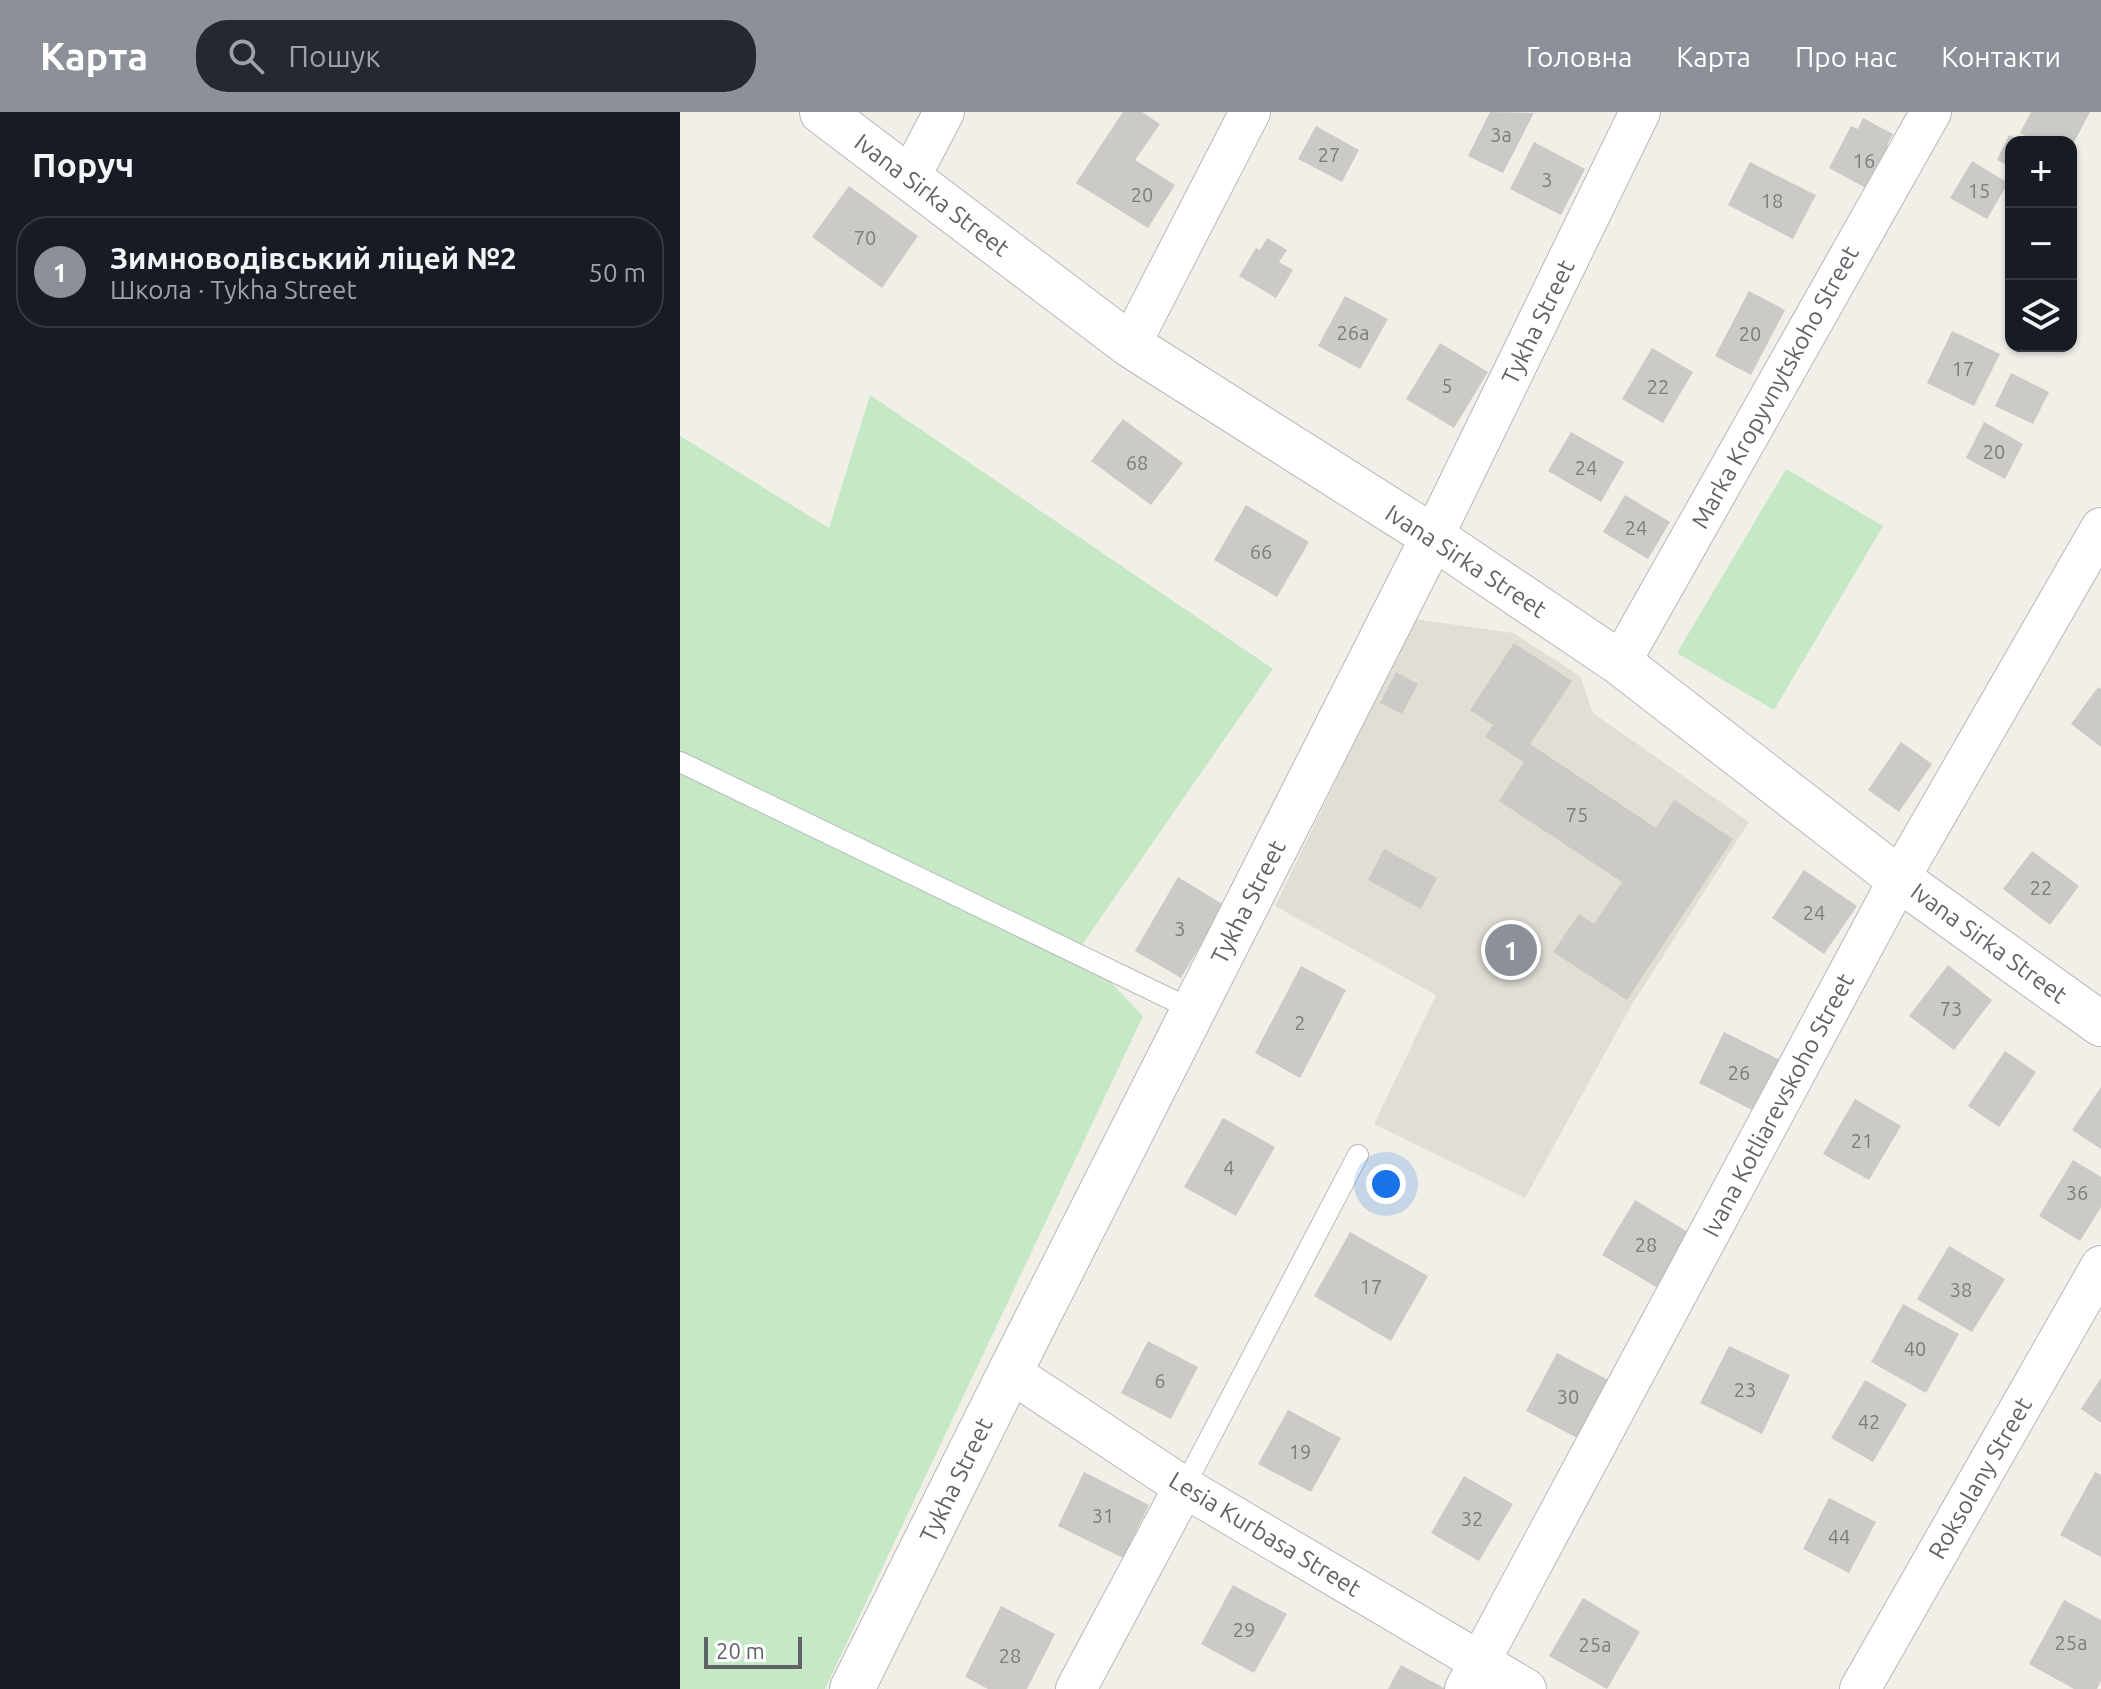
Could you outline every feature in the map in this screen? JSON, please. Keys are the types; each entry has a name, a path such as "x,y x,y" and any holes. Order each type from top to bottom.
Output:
{"street":[{"name":"Ivana Sirka Street","path":"822,112 1130,345 1433,537 1620,663 1899,879 2101,1024"},
{"path":"910,177 944,112"},
{"path":"1130,345 1250,112"},
{"name":"Tykha Street","path":"852,1689 1433,537 1640,112"},
{"name":"Marka Kropyvnytskoho Street","path":"1620,663 1931,112"},
{"name":"Ivana Kotliarevskoho Street","path":"1473,1675 1899,879 2101,528"},
{"name":"Roksolany Street","path":"1860,1689 2101,1266"},
{"name":"Lesia Kurbasa Street","path":"1010,1372 1473,1675 1526,1689"},
{"path":"1076,1689 1184,1487"}],"lane":[{"path":"680,762 1193,1010"},
{"path":"1184,1487 1358,1155"}],"shaded area":[{"path":"1414,619 1513,633 1580,676 1593,713 1749,822 1631,1006 1525,1198 1374,1124 1436,995 1275,906"}],"green space":[{"path":"870,395 1273,669 1079,949 1143,1016 825,1689 680,1689 680,436 829,528"},
{"path":"1786,469 1883,526 1774,710 1677,653"}],"building":[{"path":"1123,112 1142,112 1160,124 1135,160 1175,185 1148,228 1076,183"},
{"path":"1490,112 1534,113 1503,173 1468,156"},
{"path":"2031,112 2090,112 2077,137 2026,136 2020,133"},
{"path":"1863,118 1893,134 1887,145 1899,151 1877,194 1829,168 1851,126 1858,129"},
{"path":"1316,126 1359,150 1342,182 1298,159"},
{"path":"1534,142 1585,169 1561,215 1510,189"},
{"path":"2005,143 2005,164 1997,160"},
{"path":"1972,161 2005,181 2005,188 1987,219 1950,198"},
{"path":"1750,162 1816,195 1793,239 1728,205"},
{"path":"849,186 918,236 882,288 812,237"},
{"path":"1267,238 1287,250 1279,262 1293,270 1276,298 1239,276 1256,248 1260,250"},
{"path":"1749,291 1785,310 1751,375 1715,356"},
{"path":"1345,296 1388,319 1360,369 1318,346"},
{"path":"1952,331 2000,354 1974,406 1927,383"},
{"path":"1440,343 1488,372 1454,428 1406,399"},
{"path":"1652,348 1693,372 1663,423 1622,399"},
{"path":"2011,373 2049,392 2033,424 1995,406"},
{"path":"1123,419 1183,463 1151,505 1091,461"},
{"path":"1984,422 2023,444 2005,479 1966,458"},
{"path":"1571,432 1624,462 1601,502 1548,471"},
{"path":"1625,495 1670,522 1648,559 1603,532"},
{"path":"1246,505 1309,542 1277,597 1214,560"},
{"path":"1514,643 1572,681 1530,744 1656,828 1674,800 1733,839 1627,1000 1553,952 1579,914 1594,924 1622,882 1499,801 1524,762 1485,737 1493,725 1470,710"},
{"path":"1396,672 1418,684 1402,714 1380,703"},
{"path":"2098,687 2101,689 2101,747 2071,724"},
{"path":"1901,742 1932,764 1899,812 1868,790"},
{"path":"1384,849 1437,878 1421,909 1368,880"},
{"path":"2032,851 2079,886 2050,925 2003,889"},
{"path":"1804,870 1857,906 1824,954 1772,918"},
{"path":"1178,877 1224,905 1181,978 1135,951"},
{"path":"1948,965 1992,1000 1954,1050 1909,1016"},
{"path":"1301,966 1346,990 1300,1078 1255,1053"},
{"path":"1724,1032 1780,1060 1754,1111 1699,1083"},
{"path":"2005,1051 2036,1072 1999,1127 1968,1106"},
{"path":"2101,1087 2101,1149 2072,1130"},
{"path":"1855,1099 1901,1126 1869,1180 1823,1154"},
{"path":"1223,1118 1275,1147 1236,1216 1184,1187"},
{"path":"2073,1160 2101,1177 2101,1207 2080,1241 2039,1216"},
{"path":"1635,1200 1691,1234 1658,1288 1602,1255"},
{"path":"1350,1232 1428,1276 1391,1341 1314,1296"},
{"path":"1949,1246 2005,1279 1972,1332 1917,1299"},
{"path":"1903,1304 1959,1334 1926,1393 1871,1362"},
{"path":"1148,1341 1198,1367 1171,1419 1121,1393"},
{"path":"1729,1346 1790,1375 1762,1434 1700,1403"},
{"path":"1557,1353 1610,1381 1579,1439 1526,1411"},
{"path":"2101,1378 2101,1423 2081,1409"},
{"path":"1865,1380 1907,1404 1873,1462 1831,1438"},
{"path":"1288,1410 1341,1438 1311,1492 1258,1464"},
{"path":"1084,1472 1149,1505 1123,1558 1058,1526"},
{"path":"2095,1472 2101,1475 2101,1557 2060,1535"},
{"path":"1464,1476 1513,1504 1479,1561 1431,1533"},
{"path":"1829,1498 1876,1522 1849,1573 1803,1549"},
{"path":"1233,1585 1287,1614 1254,1673 1201,1644"},
{"path":"1583,1598 1640,1632 1607,1689 1549,1656"},
{"path":"2064,1600 2101,1620 2101,1681 2097,1689 2074,1689 2029,1664"},
{"path":"1001,1606 1055,1634 1027,1689 988,1689 965,1677"},
{"path":"1401,1665 1446,1689 1388,1689"}],"place":[{"name":"Зимноводівський ліцей №2","path":"1511,950"}]}
